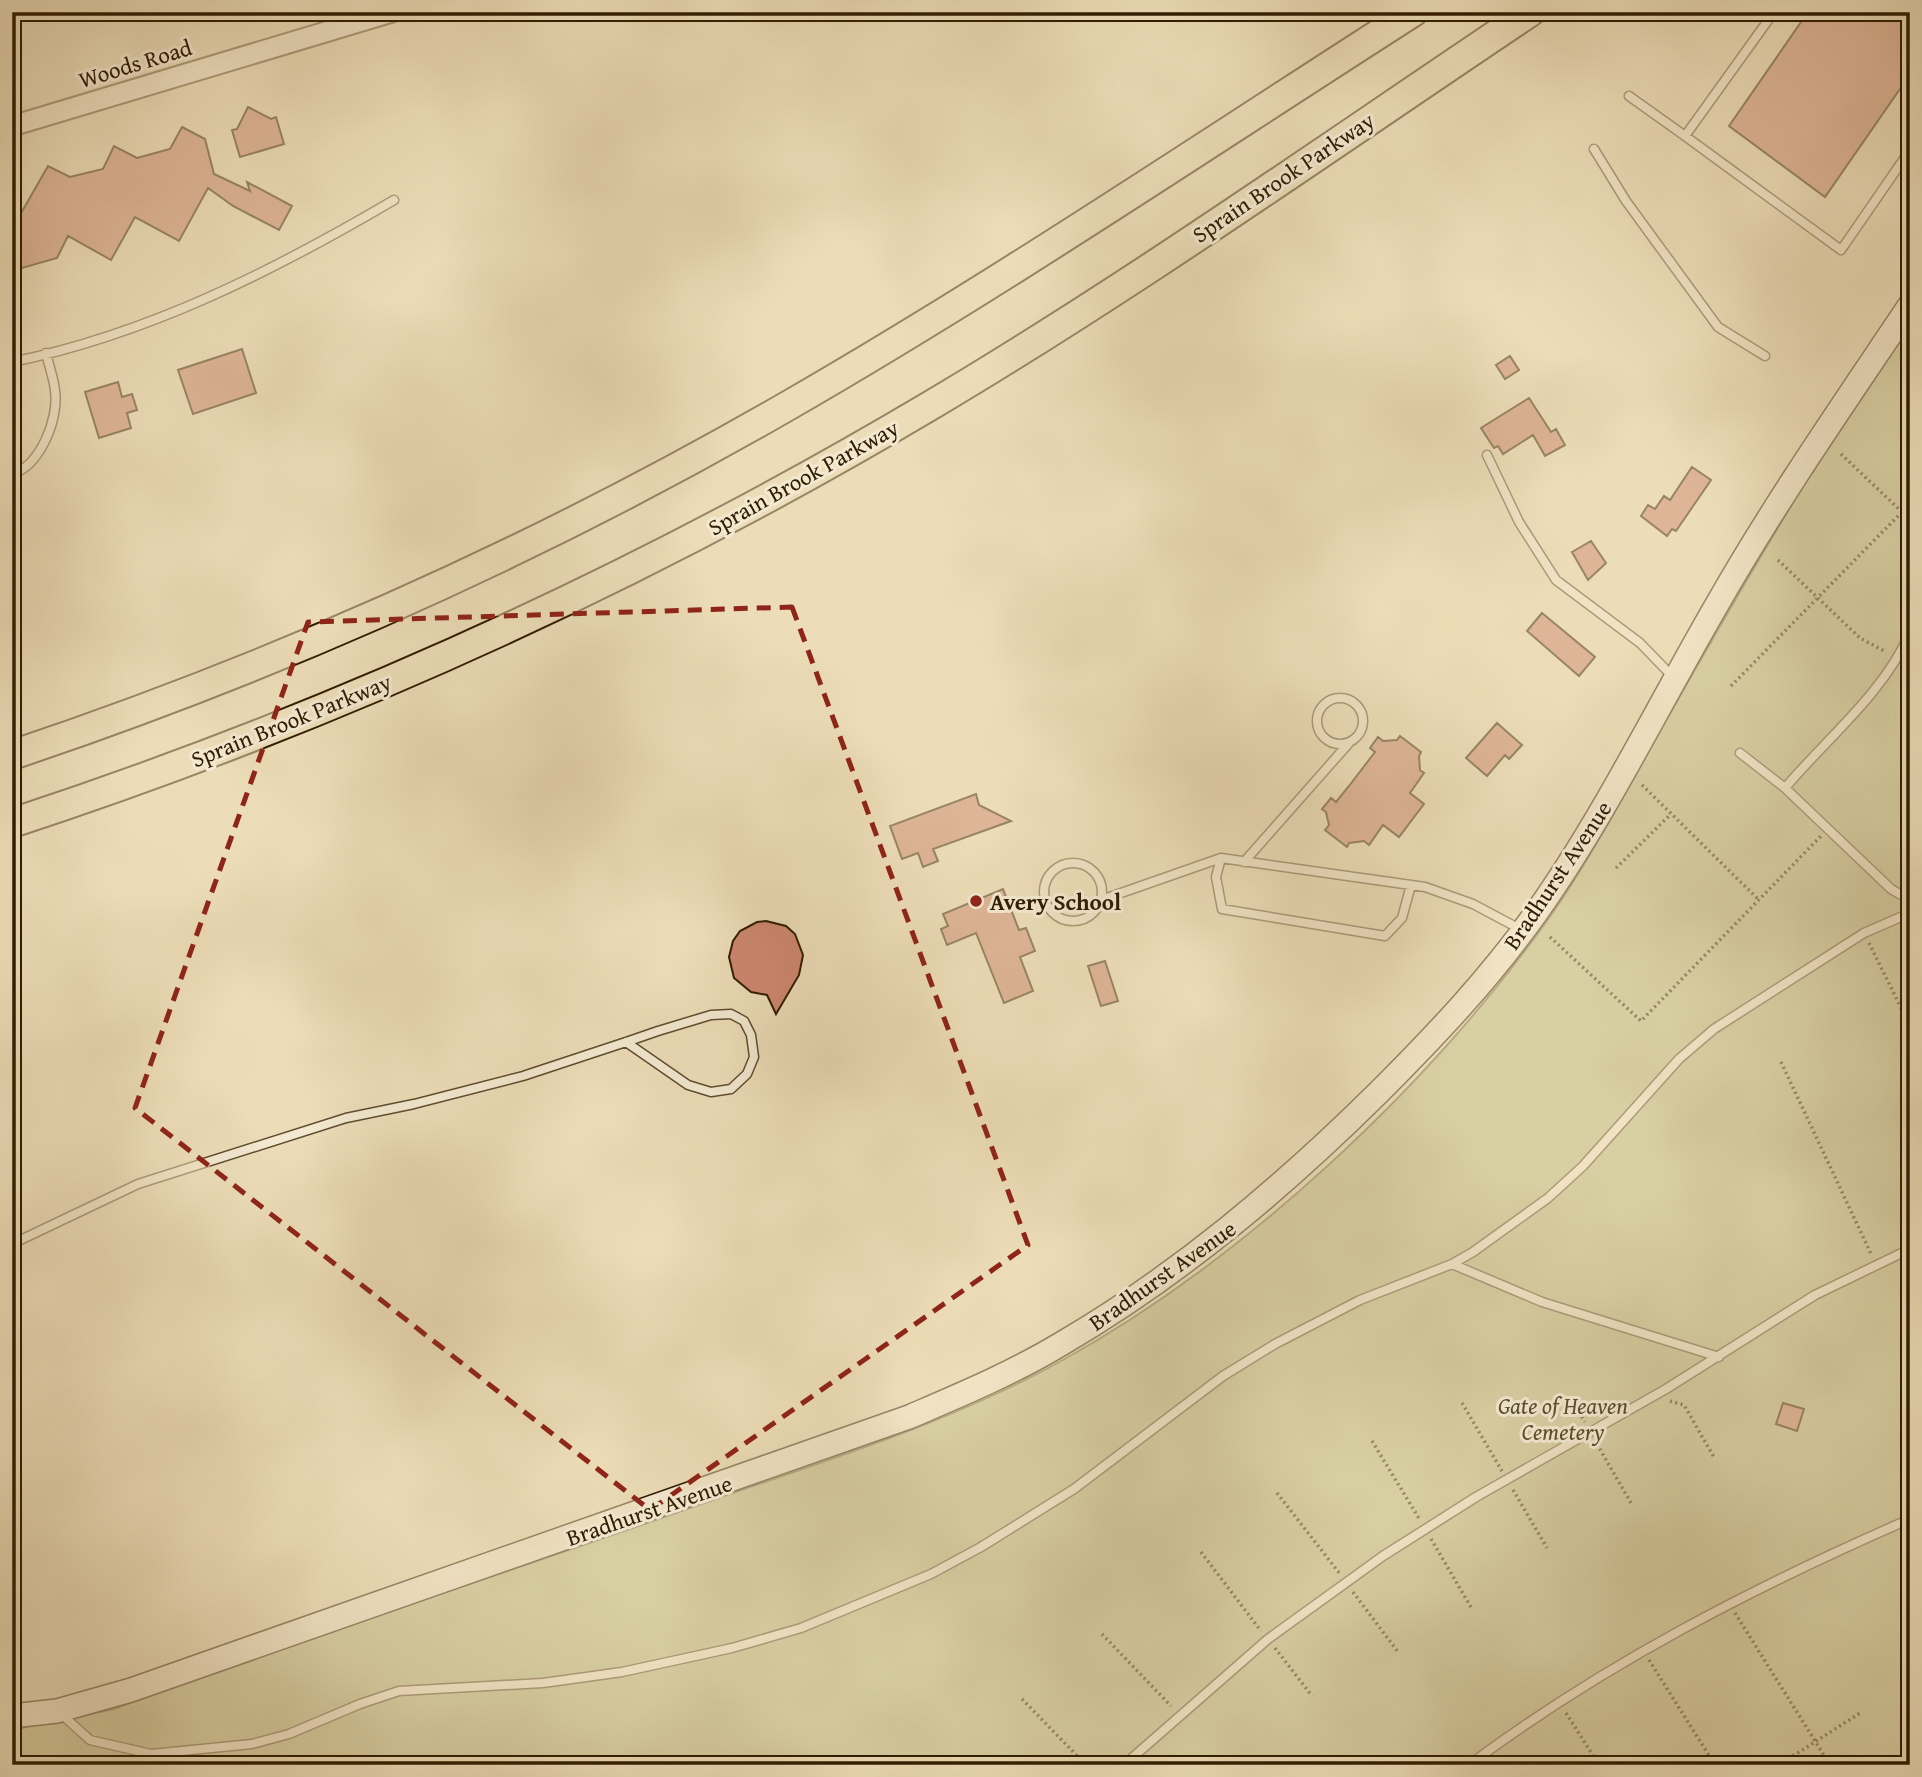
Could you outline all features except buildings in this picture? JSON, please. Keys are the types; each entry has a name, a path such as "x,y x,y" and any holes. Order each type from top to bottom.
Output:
{"highway":[{"path":"12,755 196,689 377,614 494,561 670,471 894,342 1413,12"},
{"name":"Sprain Brook Parkway","path":"12,823 166,770 346,699 527,620 701,534 849,453 996,366 1530,12"}],"main road":[{"name":"Bradhurst Avenue","path":"12,1716 57,1711 131,1690 896,1422 993,1380 1059,1346 1141,1295 1288,1181 1447,1021 1522,931 1572,859 1794,478 1910,305"}],"street":[{"name":"Woods Road","path":"12,126 392,12"}],"lane":[{"path":"1685,136 1774,12"},
{"path":"1629,96 1841,250 1910,150"},
{"path":"1594,149 1626,201 1718,327 1765,356"},
{"path":"12,362 184,309 255,277 394,200"},
{"path":"12,474 25,470 45,445 56,394 46,353"},
{"path":"1487,455 1519,522 1556,580 1640,643 1675,680"},
{"path":"1785,788 1872,692 1897,659 1910,634"},
{"path":"1244,862 1360,733 1364,718 1361,711 1344,697 1329,700 1318,711 1321,734 1333,743 1349,743"},
{"path":"1741,753 1785,788 1869,865 1891,889 1910,900"},
{"path":"1101,900 1100,880 1086,866 1066,863 1049,874 1044,883 1043,892 1049,910 1064,921 1074,922 1091,916 1101,900 1222,858 1411,885 1473,904 1522,931"},
{"path":"1222,858 1216,877 1222,909 1385,936 1402,918 1411,885"},
{"path":"57,1711 90,1740 151,1754 203,1751 252,1744 289,1734 399,1691 543,1683 622,1672 732,1648 801,1628 931,1574 981,1548 1074,1489 1223,1377 1275,1343 1360,1300 1452,1264 1548,1198 1583,1166 1679,1059 1714,1029 1864,933 1910,912"},
{"path":"12,1244 138,1184 346,1118 523,1076 626,1042 711,1015 731,1014 744,1021 751,1035 754,1057 747,1074 731,1089 711,1092 688,1085 626,1042"},
{"path":"1124,1765 1268,1639 1373,1563 1468,1502 1719,1357 1815,1295 1910,1249"},
{"path":"1452,1264 1542,1302 1719,1357"},
{"path":"1469,1765 1559,1702 1644,1652 1731,1605 1910,1519"}],"path":[{"path":"1903,372 1910,378"},
{"path":"1841,454 1902,512 1910,514"},
{"path":"1731,686 1902,512"},
{"path":"1778,560 1860,638 1897,659"},
{"path":"1642,785 1759,900"},
{"path":"1616,869 1671,814"},
{"path":"1550,937 1641,1021 1828,830"},
{"path":"1864,933 1910,1026"},
{"path":"1781,1062 1876,1264"},
{"path":"1654,1396 1684,1405 1715,1459"},
{"path":"1570,1398 1631,1503"},
{"path":"1201,1552 1312,1696"},
{"path":"1731,1605 1830,1765"},
{"path":"1102,1634 1180,1715"},
{"path":"1644,1652 1715,1765"},
{"path":"1022,1699 1086,1765"},
{"path":"1559,1702 1599,1765"},
{"path":"1779,1765 1860,1713"},
{"path":"968,1765 971,1756 979,1765"}],"highlighted area":[{"path":"792,607 1028,1245 650,1510 135,1108 308,622"}],"green space":[{"name":"Gate of Heaven Cemetery","path":"1910,326 1910,1765 12,1765 12,1730 114,1709 934,1421 1063,1360 1197,1273 1326,1168 1386,1110 1496,988 1544,925 1593,850 1783,520 1844,421"}],"place":[{"name":"Avery School","path":"976,901"}]}
